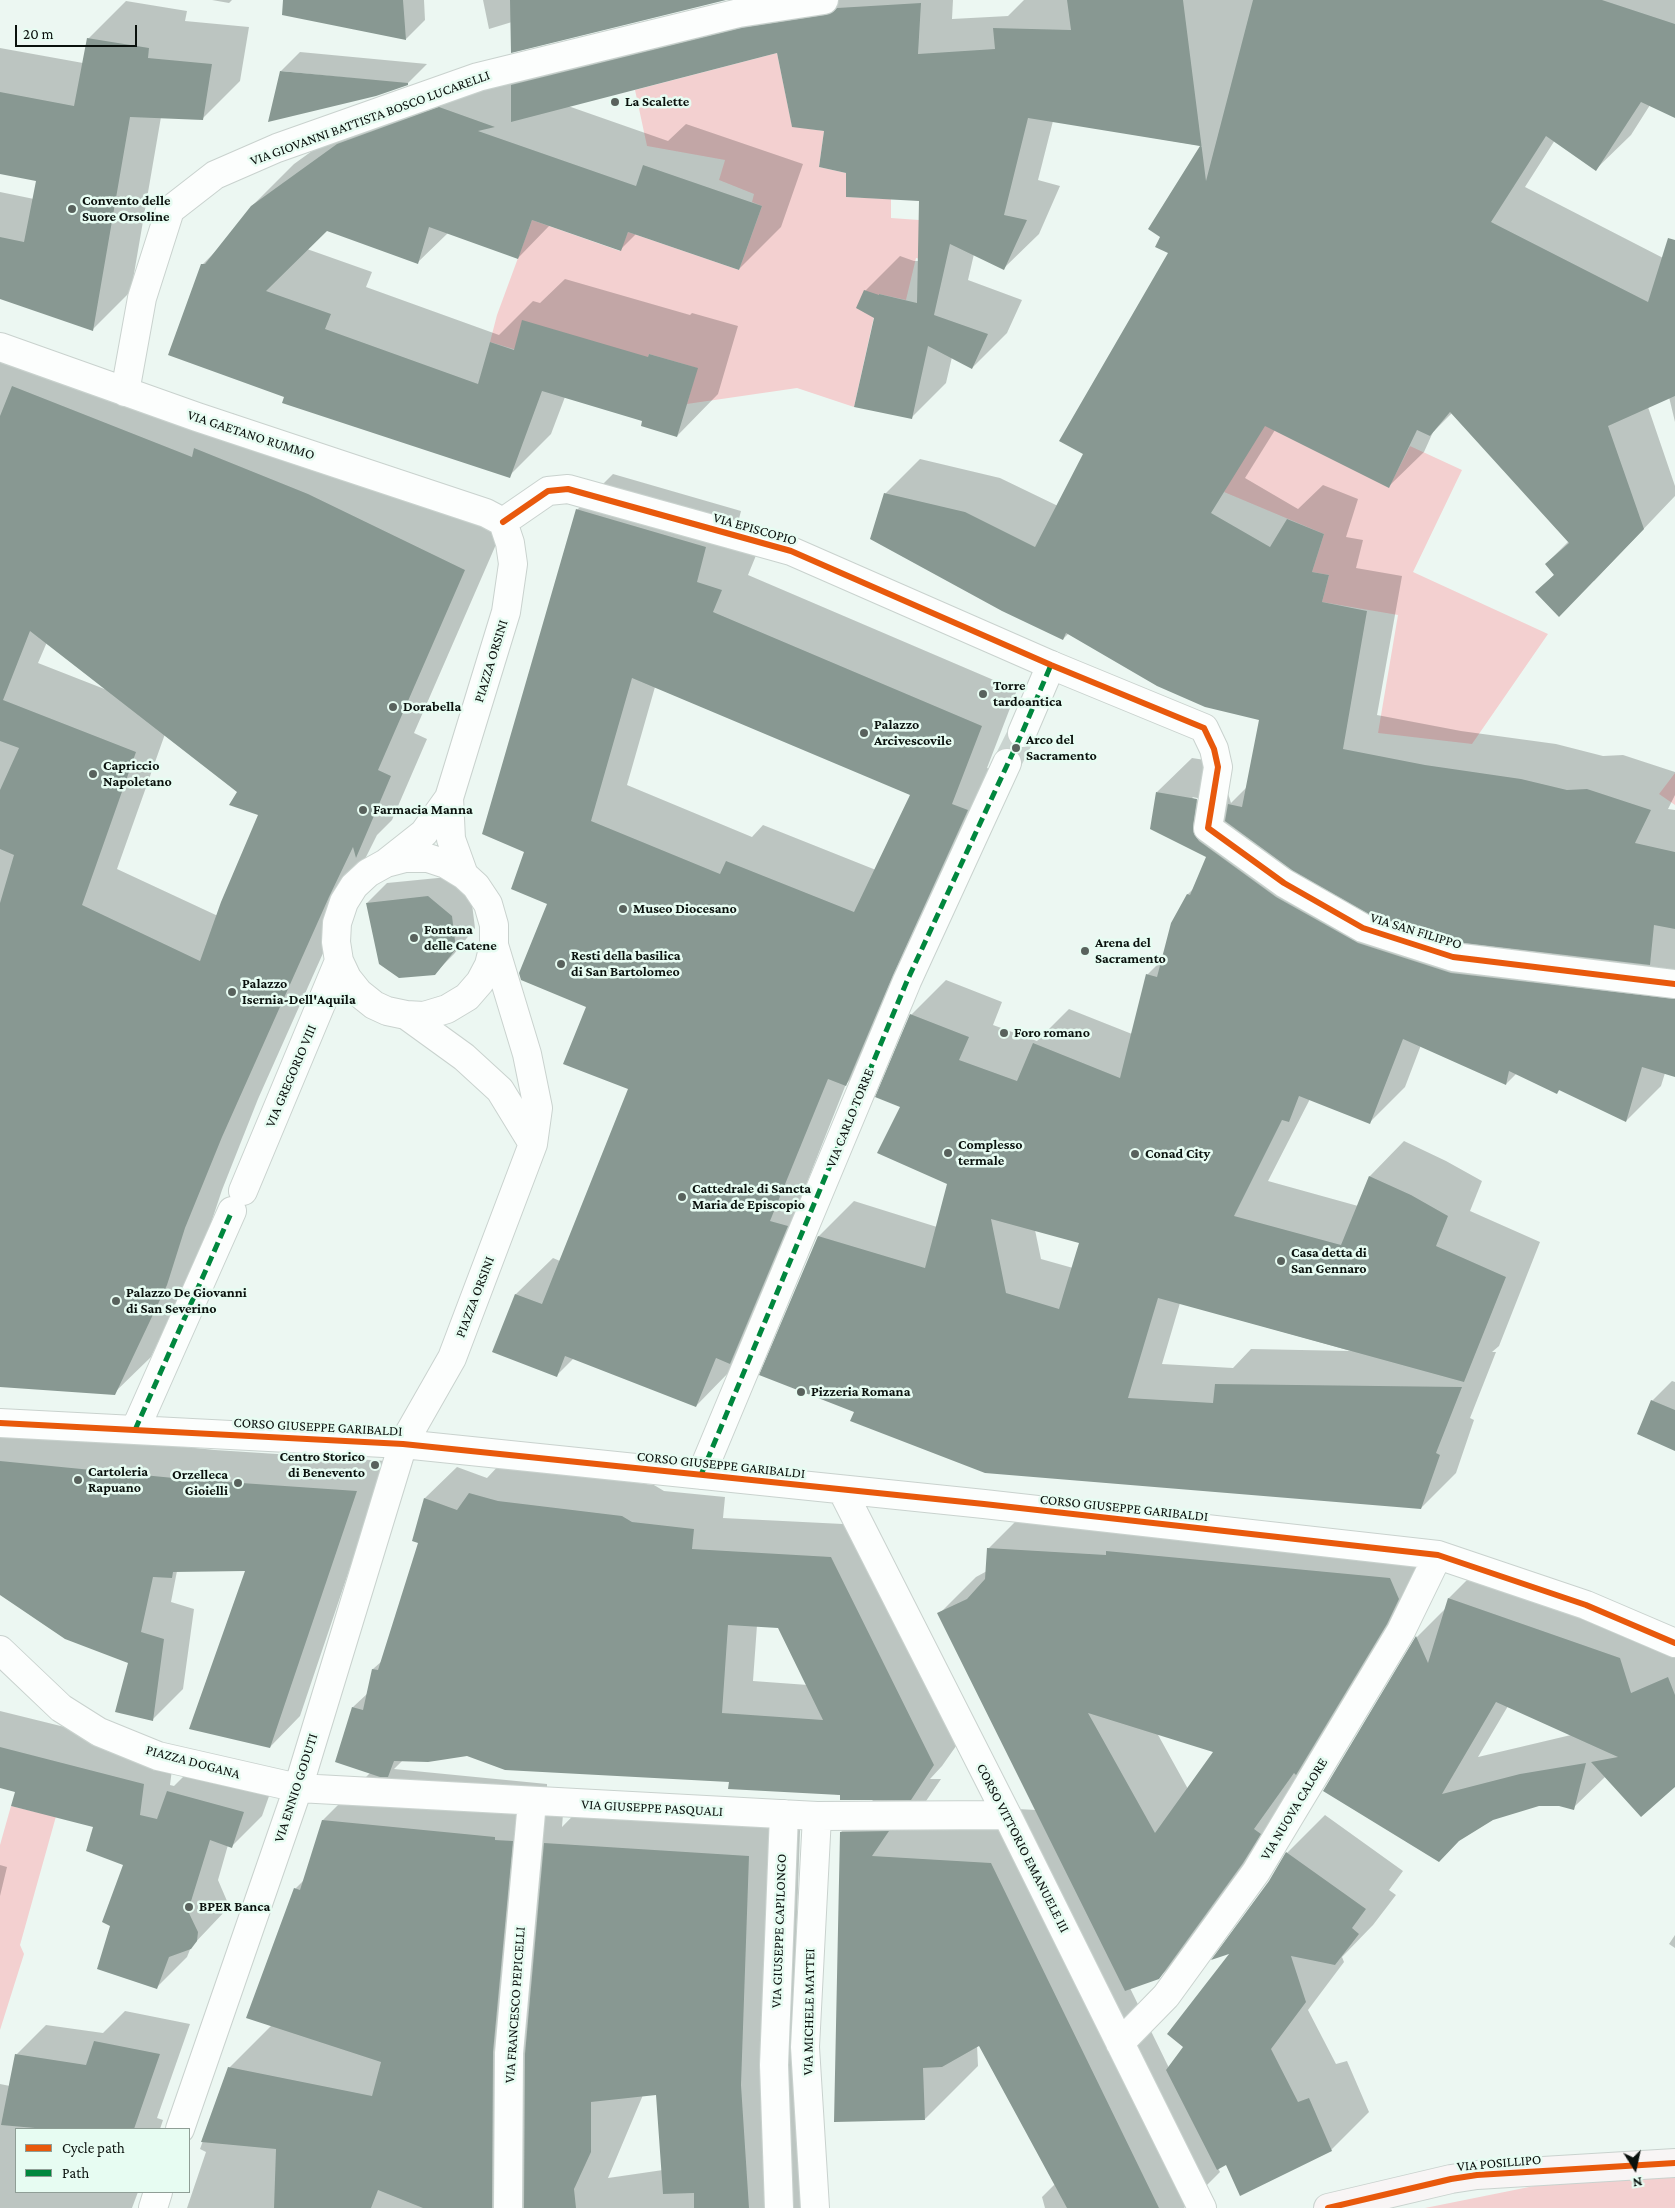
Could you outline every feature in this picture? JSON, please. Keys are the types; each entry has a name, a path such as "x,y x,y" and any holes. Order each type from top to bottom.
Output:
{"main road":[{"name":"VIA POSILLIPO","path":"1328,2208 1451,2179 1477,2175 1675,2163"}],"street":[{"name":"VIA GIOVANNI BATTISTA BOSCO LUCARELLI","path":"124,392 142,298 170,210 215,175 277,148 478,77 739,14 824,0"},
{"name":"VIA GAETANO RUMMO","path":"3,351 472,508 503,522"},
{"name":"VIA EPISCOPIO","path":"503,522 548,492 568,489 791,551 1051,665 1204,728 1214,749 1218,767 1208,828"},
{"name":"PIAZZA ORSINI","path":"386,863 405,858 428,858 446,864 464,875 476,886 488,904 494,925 494,945 489,965 480,982 467,997 447,1009 424,1016 387,1011 374,1005 359,993 347,978 340,961 336,942 337,923 344,902 354,886 368,873 386,863 424,833 449,798 506,612 513,564 510,543 503,522"},
{"path":"1022,733 1051,665"},
{"name":"VIA CARLO TORRE","path":"701,1475 907,981 1007,763"},
{"name":"PIAZZA ORSINI","path":"449,798 451,839 464,875"},
{"name":"VIA SAN FILIPPO","path":"1208,828 1284,883 1363,928 1453,957 1675,984"},
{"name":"PIAZZA ORSINI","path":"403,1444 452,1358 533,1144 538,1108 531,1072 494,945"},
{"name":"VIA GREGORIO VIII","path":"135,1430 238,1201 340,961"},
{"name":"PIAZZA ORSINI","path":"406,1015 464,1057 500,1090 533,1144"},
{"name":"CORSO GIUSEPPE GARIBALDI","path":"0,1423 403,1444 1438,1555 1586,1605 1675,1643"},
{"name":"VIA ENNIO GODUTI","path":"180,2128 298,1788 403,1444"},
{"name":"CORSO VITTORIO EMANUELE III","path":"842,1490 1007,1815 1202,2208"},
{"name":"VIA NUOVA CALORE","path":"1120,2043 1166,1996 1256,1872 1400,1632 1438,1555"},
{"name":"PIAZZA DOGANA","path":"0,1650 61,1708 99,1732 158,1756 298,1788"},
{"name":"VIA GIUSEPPE PASQUALI","path":"298,1788 817,1816 1007,1815"},
{"name":"VIA FRANCESCO PEPICELLI","path":"508,2208 509,2053 532,1802"},
{"name":"VIA GIUSEPPE CAPILONGO","path":"779,2208 774,2047 784,1814"},
{"name":"VIA MICHELE MATTEI","path":"815,2208 805,2047 817,1816"},
{"path":"774,2047 805,2047"},
{"path":"153,2208 158,2193"}],"shaded area":[{"path":"777,53 792,126 824,131 819,167 846,173 846,197 891,199 891,218 919,220 945,264 916,258 906,300 879,294 854,407 797,388 687,404 697,368 649,354 639,387 490,342 497,315 532,220 620,251 628,232 739,270 762,206 752,202 754,194 719,180 725,160 647,146 635,90"},
{"path":"1284,385 1389,487 1410,446 1462,470 1413,572 1548,634 1472,744 1378,733 1398,615 1322,602 1329,575 1312,572 1324,534 1224,492"},
{"path":"1675,773 1675,805 1659,794"},
{"path":"60,1802 20,1945 24,1954 0,2030 0,1845 11,1806 40,1813"},
{"path":"1675,2177 1675,2208 1425,2208 1554,2182"}],"building":[{"path":"283,0 403,0 406,40 282,15"},
{"path":"510,0 726,0 511,53"},
{"path":"1067,0 1183,0 1206,181 1253,0 1602,0 1675,24 1675,118 1641,102 1596,171 1546,136 1491,222 1648,302 1668,238 1675,240 1675,396 1608,426 1644,529 1559,617 1535,592 1554,575 1545,564 1569,543 1450,412 1430,436 1417,430 1389,488 1265,426 1211,513 1270,547 1287,519 1324,534 1312,572 1329,575 1322,602 1367,611 1343,749 1425,765 1521,779 1567,790 1587,789 1651,810 1635,843 1675,852 1675,929 1654,925 1650,965 1456,942 1369,914 1292,870 1225,821 1228,804 1242,807 1259,720 1205,707 1157,686 1066,633 1063,640 1002,611 870,539 884,493 965,512 1035,547 1083,454 1059,441 1168,253 1155,247 1160,237 1148,229 1200,146 1028,118 1004,215 1027,220 1004,270 950,244 934,315 988,334 972,369 928,346 912,419 854,407 874,318 856,308 864,290 917,303 919,201 846,197 846,173 819,167 824,131 792,127 777,53 511,122 511,85 742,28 826,15 837,8 921,3 918,54 995,49 993,28 1071,30"},
{"name":"Convento delle Suore Orsoline","path":"87,38 149,48 148,58 212,64 203,120 130,117 93,331 0,299 0,237 24,242 36,181 0,174 0,92 74,106"},
{"path":"280,71 408,83 408,85 376,96 268,122"},
{"path":"439,107 495,127 478,131 636,186 643,165 762,206 739,270 628,232 621,251 532,220 518,259 429,227 418,264 327,231 266,291 331,314 325,329 478,384 490,342 514,350 522,320 648,357 649,354 698,368 677,437 641,426 642,421 542,391 510,478 282,403 284,397 168,355 201,264 205,264 251,206 337,144"},
{"path":"12,386 192,457 194,448 308,494 465,570 378,770 391,776 356,858 353,847 329,897 222,1137 185,1228 167,1285 115,1395 0,1387 0,903 14,855 0,849 0,790 19,748 0,741 0,416","holes":["30,631 237,792 229,805 258,815 221,902 200,961 82,905 136,752 3,700"]},
{"path":"576,509 706,547 697,582 722,590 713,612 982,726 952,804 968,810 893,975 846,1086 828,1079 770,1221 788,1226 730,1364 716,1358 696,1407 565,1356 557,1377 492,1352 515,1294 542,1304 628,1089 563,1064 586,1007 521,980 519,973 547,904 511,889 524,852 482,834","holes":["632,678 910,795 854,912 726,861 720,874 591,821"]},
{"path":"1156,792 1197,799 1193,826 1194,834 1199,841 1276,897 1358,943 1451,973 1675,999 1675,1077 1642,1067 1626,1122 1559,1090 1557,1094 1509,1071 1506,1085 1403,1039 1370,1124 1299,1096 1289,1122 1282,1120 1234,1216 1341,1245 1369,1176 1411,1195 1448,1216 1436,1246 1506,1277 1464,1382 1158,1298 1128,1398 1213,1403 1215,1384 1462,1387 1436,1453 1440,1455 1421,1509 985,1473 850,1421 854,1412 759,1375 818,1236 925,1268 947,1184 877,1153 900,1107 875,1097 910,1014 969,1037 959,1060 1017,1081 1033,1043 1120,1078 1146,974 1157,977 1171,923 1187,894 1190,895 1206,857 1150,829","holes":["991,1219 1079,1243 1059,1309 1006,1293"]},
{"name":"Fontana delle Catene","path":"428,896 452,916 456,949 435,975 399,978 379,964 366,903"},
{"path":"1651,1400 1675,1410 1675,1451 1637,1434"},
{"path":"0,1461 184,1479 357,1491 270,1748 189,1729 245,1571 173,1572 172,1578 153,1577 141,1632 164,1639 153,1721 115,1712 128,1663 65,1639 0,1595"},
{"path":"469,1493 498,1501 622,1516 632,1522 694,1529 692,1549 831,1557 934,1765 911,1800 840,1800 840,1795 728,1789 729,1782 505,1770 467,1756 428,1762 394,1761 388,1777 380,1777 335,1762 352,1707 363,1710 372,1669 378,1670 418,1543 412,1541 424,1498 457,1510","holes":["728,1625 778,1628 823,1720 722,1713"]},
{"path":"987,1548 1106,1555 1106,1551 1390,1578 1399,1599 1387,1624 1296,1775 1294,1773 1254,1829 1261,1834 1243,1863 1159,1979 1125,1991 937,1613 967,1599 985,1579","holes":["1088,1713 1213,1752 1155,1833"]},
{"path":"1448,1598 1620,1658 1631,1693 1668,1677 1675,1695 1675,1787 1641,1817 1591,1762 1618,1757 1496,1702 1442,1794 1520,1774 1586,1763 1574,1810 1559,1806 1539,1806 1493,1820 1459,1841 1439,1862 1323,1791 1416,1636 1428,1663"},
{"path":"0,1747 144,1784 140,1815 157,1819 167,1791 244,1812 232,1848 210,1840 188,1911 198,1932 197,1941 191,1949 169,1957 157,1989 97,1969 110,1926 102,1922 123,1865 86,1851 93,1827 11,1806 15,1792 0,1788"},
{"path":"322,1820 495,1837 495,1840 513,1841 493,2052 492,2208 423,2208 378,2190 371,2208 274,2208 276,2149 201,2142 228,2067 372,2096 381,2062 246,2018 294,1888 300,1890"},
{"path":"889,1831 872,1856 991,1863 1159,2208 1067,2208 979,2046 942,2067 923,2068 925,2120 834,2122 840,1832"},
{"path":"544,1843 749,1856 741,2085 749,2208 694,2208 694,2193 663,2194 656,2095 591,2102 591,2152 574,2189 576,2208 524,2208 525,2054"},
{"path":"1286,1852 1366,1909 1352,1928 1359,1934 1335,1965 1291,1956 1306,2002 1271,2049 1298,2102 1309,2098 1332,2151 1240,2196 1226,2165 1217,2170 1166,2070 1183,2047 1167,2034 1229,1954 1211,1960 1269,1881"},
{"path":"94,2041 160,2054 134,2128 35,2128 1,2125 15,2054 86,2065"}],"tunnel":[{"path":"1007,763 1022,733"}],"marked path":[{"path":"701,1475 907,981 1022,733 1051,665"},
{"path":"135,1430 232,1211"}],"cycle path":[{"path":"503,522 548,491 568,489 791,551 1051,665 1204,728 1214,749 1218,767 1208,828 1284,883 1363,928 1453,957 1675,984"},
{"path":"0,1423 403,1444 984,1504 1438,1555 1586,1605 1675,1643"},
{"path":"1328,2208 1451,2179 1477,2175 1675,2163"}],"place":[{"name":"La Scalette","path":"615,102"},
{"name":"Convento delle Suore Orsoline","path":"72,209"},
{"name":"Torre tardoantica","path":"983,694"},
{"name":"Dorabella","path":"393,707"},
{"name":"Palazzo Arcivescovile","path":"864,733"},
{"name":"Arco del Sacramento","path":"1016,748"},
{"name":"Capriccio Napoletano","path":"93,774"},
{"name":"Farmacia Manna","path":"363,810"},
{"name":"Museo Diocesano","path":"623,909"},
{"name":"Fontana delle Catene","path":"414,938"},
{"name":"Arena del Sacramento","path":"1085,951"},
{"name":"Resti della basilica di San Bartolomeo","path":"561,964"},
{"name":"Palazzo Isernia-Dell'Aquila","path":"232,992"},
{"name":"Foro romano","path":"1004,1033"},
{"name":"Complesso termale","path":"948,1153"},
{"name":"Conad City","path":"1135,1154"},
{"name":"Cattedrale di Sancta Maria de Episcopio","path":"682,1197"},
{"name":"Casa detta di San Gennaro","path":"1281,1261"},
{"name":"Palazzo De Giovanni di San Severino","path":"116,1301"},
{"name":"Pizzeria Romana","path":"801,1392"},
{"name":"Centro Storico di Benevento","path":"375,1465"},
{"name":"Cartoleria Rapuano","path":"78,1480"},
{"name":"Orzelleca Gioielli","path":"238,1483"},
{"name":"BPER Banca","path":"189,1907"}]}
